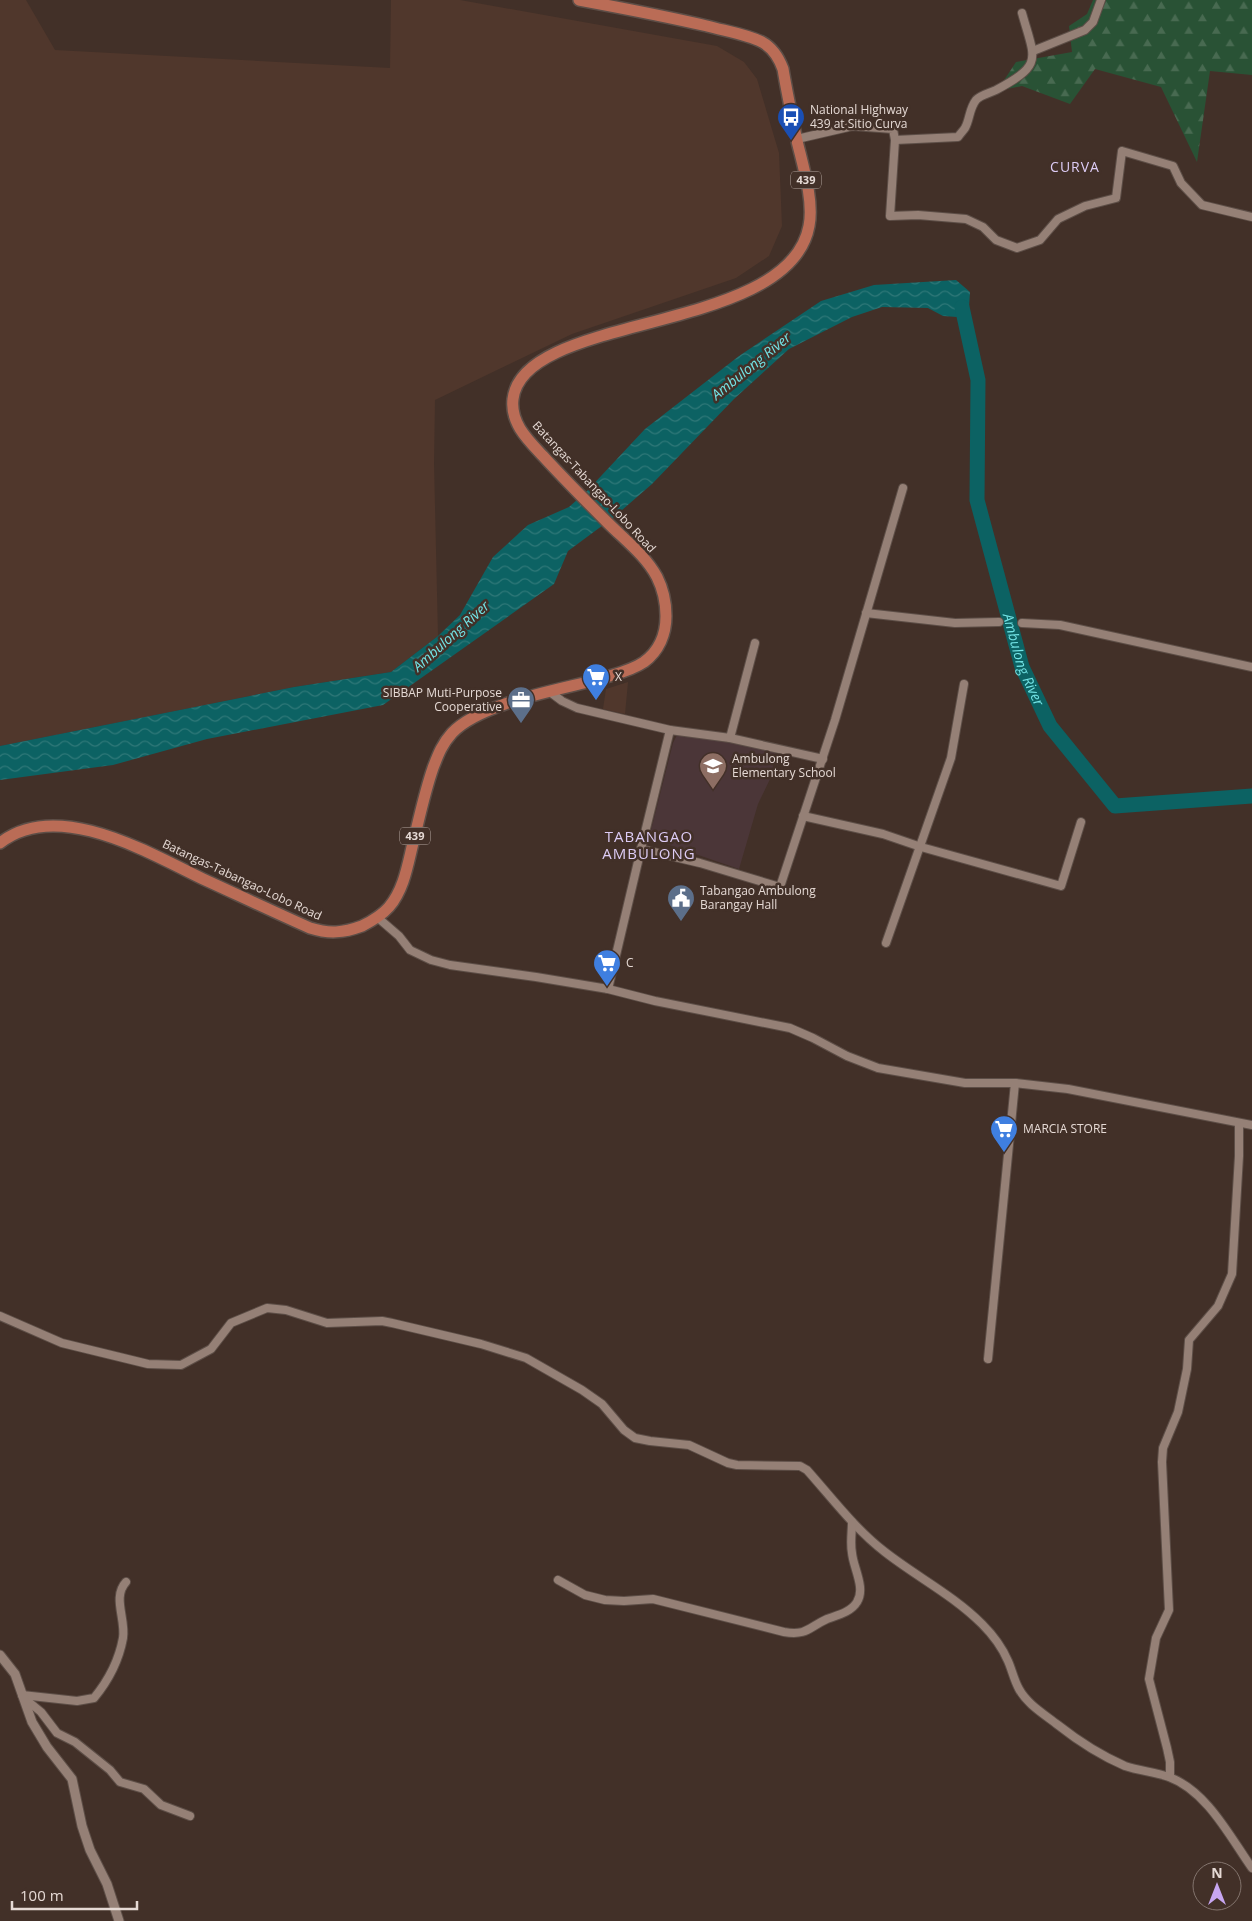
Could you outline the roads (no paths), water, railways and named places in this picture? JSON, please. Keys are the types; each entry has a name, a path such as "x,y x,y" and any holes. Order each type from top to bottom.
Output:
{"main road":[{"name":"Batangas-Tabangao-Lobo Road","path":"0,843 24,830 43,827 63,826 96,832 136,846 310,928 333,933 349,931 377,917 388,909 403,883 427,788 441,747 464,721 478,714 635,667 644,662 660,645 666,629 666,613 664,594 657,577 642,556 574,490 526,438 518,425 513,398 518,384 536,363 560,350 699,308 766,283 780,272 800,251 809,226 807,183 780,58 770,48 762,42 723,30 674,18 579,0"}],"street":[{"path":"1033,51 1085,30 1093,22 1101,0"},
{"path":"895,140 958,137 966,127 968,114 977,98 1016,79 1025,72 1032,63 1033,51 1022,13"},
{"path":"797,139 853,126 893,129 895,140 890,216 918,215 966,219 983,227 996,240 1017,248 1040,240 1058,219 1085,206 1116,198 1122,151 1173,166 1181,183 1202,205 1252,217"},
{"path":"641,849 700,863 780,887 823,758 903,488"},
{"path":"866,613 955,623 999,622"},
{"path":"1022,623 1060,625 1252,666"},
{"path":"730,738 755,644"},
{"path":"886,943 951,758 964,684"},
{"path":"550,692 562,701 577,708 670,730 730,738 823,758"},
{"path":"608,989 670,730"},
{"path":"803,816 883,834 921,847 1061,886 1081,822"},
{"path":"377,917 399,936 410,950 431,960 450,965 608,989 655,1001 790,1028 847,1056 878,1068 965,1083 1015,1083 1068,1089 1252,1125"},
{"path":"988,1359 1015,1083"},
{"path":"1170,1777 1170,1762 1167,1748 1149,1679 1156,1638 1169,1610 1162,1462 1163,1448 1178,1412 1187,1369 1189,1340 1218,1306 1232,1274 1239,1156 1239,1122"},
{"path":"0,1316 62,1343 148,1364 181,1365 211,1350 230,1323 267,1308 286,1310 327,1324 382,1321 526,1358 548,1369 602,1404 624,1430 634,1438 689,1445 728,1463 737,1465 800,1466 807,1470 852,1522 885,1552 930,1582 980,1623 996,1639 1008,1661 1019,1689 1027,1700 1059,1726 1125,1766 1170,1777 1187,1787 1210,1808 1252,1868"},
{"path":"558,1580 586,1595 604,1600 624,1601 653,1598 784,1632 802,1633 827,1619 840,1615 853,1607 858,1601 859,1586 851,1545 852,1522"},
{"path":"23,1696 77,1701 94,1698 111,1673 123,1640 124,1626 119,1596 121,1587 126,1582"},
{"path":"0,1655 15,1674 32,1722 46,1747 72,1779 82,1826 90,1850 107,1884 119,1921"},
{"path":"23,1696 41,1712 56,1733 75,1742 110,1770 120,1782 144,1789 161,1805 190,1816"}],"water":[{"path":"956,280 970,292 968,322 965,326 957,317 943,316 928,308 882,307 852,317 789,349 734,399 652,484 614,517 568,551 554,584 383,705 207,739 113,765 0,780 0,746 294,687 391,672 438,636 460,615 493,557 528,525 569,507 587,491 645,429 739,356 821,301 874,285"}],"waterway":[{"name":"Ambulong River","path":"962,307 978,380 977,500 1022,667 1050,726 1115,806 1252,796"}],"place":[{"name":"National Highway 439 at Sitio Curva","path":"791,141"},
{"name":"X","path":"596,701"},
{"name":"SIBBAP Muti-Purpose Cooperative","path":"521,724"},
{"name":"Ambulong Elementary School","path":"713,790"},
{"name":"Tabangao Ambulong Barangay Hall","path":"681,922"},
{"name":"C","path":"607,987"},
{"name":"MARCIA STORE","path":"1004,1153"}],"district":[{"name":"CURVA","path":"1075,167"},
{"name":"TABANGAO AMBULONG","path":"649,846"}]}
